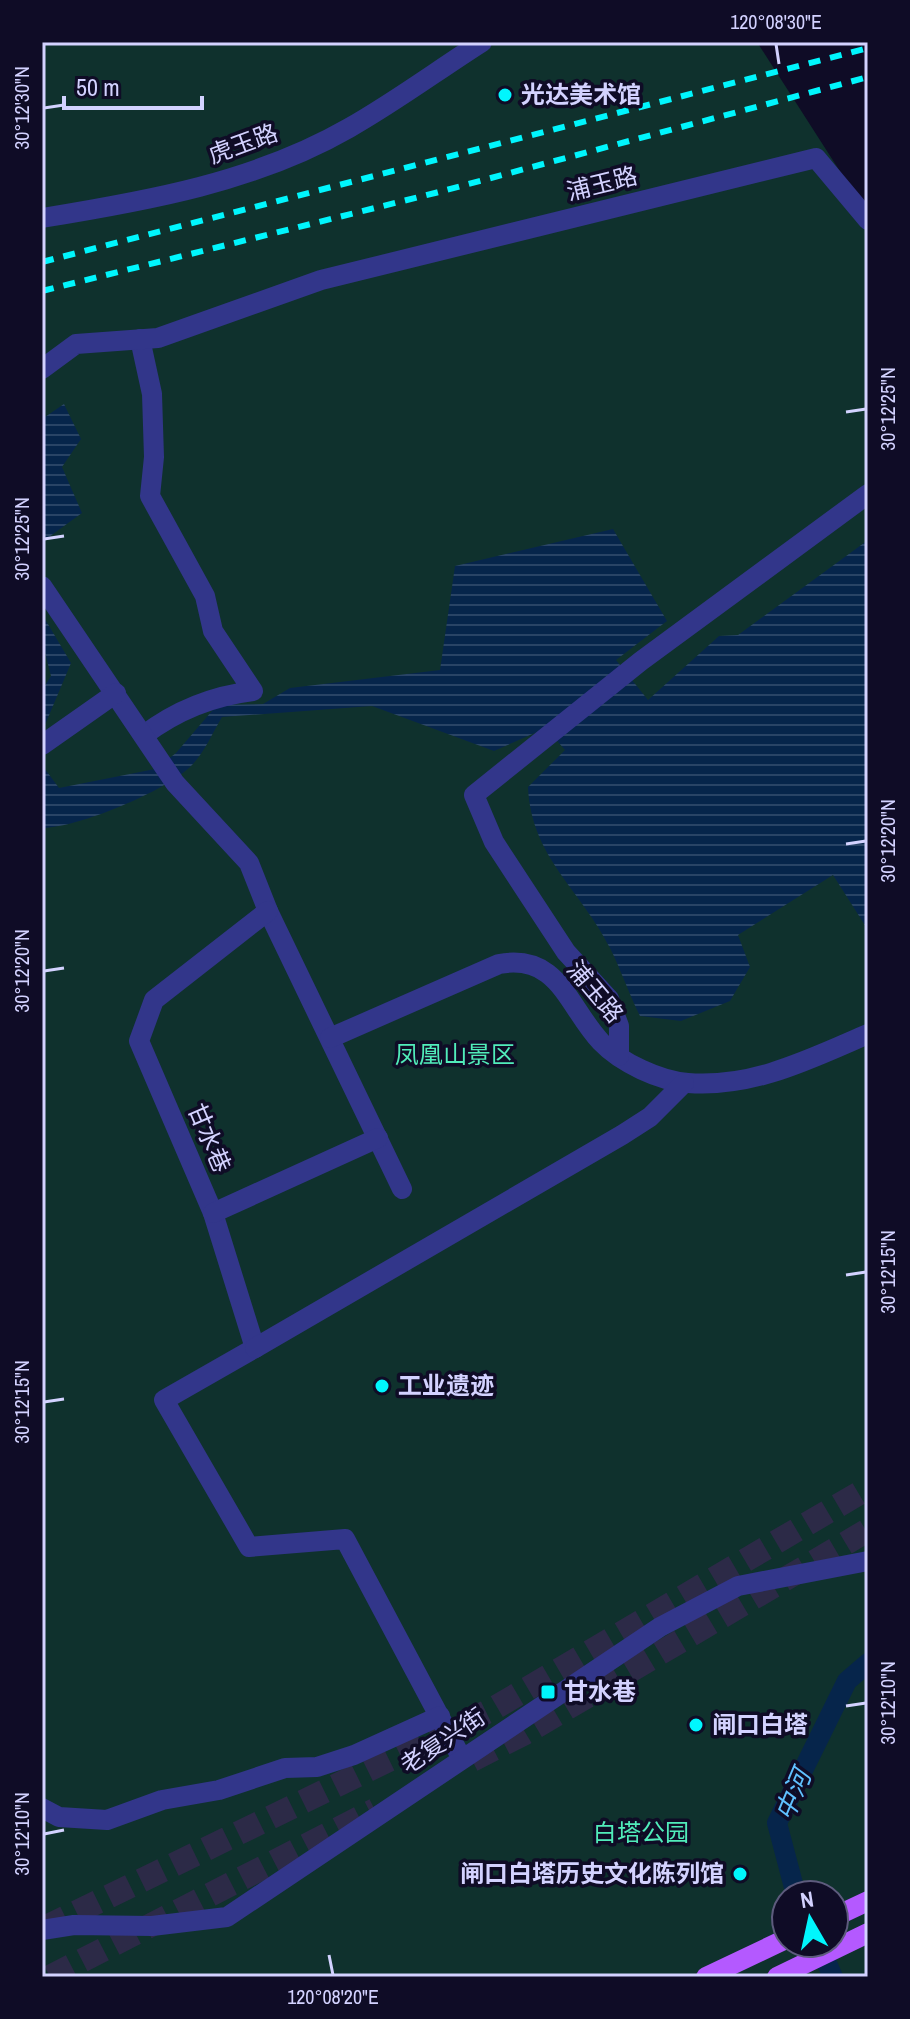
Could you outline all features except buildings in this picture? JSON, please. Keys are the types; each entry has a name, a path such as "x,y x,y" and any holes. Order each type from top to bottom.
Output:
{"main road":[{"path":"777,1977 868,1933"},
{"path":"706,1977 770,1947"}],"street":[{"name":"虎玉路","path":"42,218 170,196 268,166 348,129 482,42"},
{"name":"浦玉路","path":"140,339 158,338 321,280 816,158 868,220"},
{"path":"42,369 76,344 140,339 152,394 154,457 150,496 205,596 213,631 253,691 215,696 160,722 144,735"},
{"path":"619,1056 619,1026 609,999 566,952 494,842 474,795 641,661 868,494"},
{"path":"42,586 175,783 249,863 268,911 402,1189"},
{"path":"42,745 116,693"},
{"name":"甘水巷","path":"255,1348 213,1213 139,1041 154,1000 268,911"},
{"name":"浦玉路","path":"330,1038 499,964 520,960 539,967 561,985 601,1041 619,1056 647,1071 684,1083 748,1080 788,1068 868,1034"},
{"path":"462,1759 345,1539 249,1547 164,1400 622,1135 650,1117 684,1083"},
{"path":"213,1213 378,1138"},
{"name":"老复兴街","path":"42,1930 74,1925 152,1926 227,1917 660,1627 738,1586 868,1561"},
{"path":"42,1808 59,1817 107,1820 162,1800 219,1790 285,1768 317,1767 354,1755 440,1716"}],"green space":[{"name":"凤凰山景区","path":"42,42 757,42 868,215 868,1977 42,1977"}],"water":[{"path":"64,404 81,439 62,467 82,513 42,542 42,419"},
{"path":"613,529 667,621 616,660 648,700 719,636 738,635 868,540 868,930 833,875 738,935 750,967 730,1001 681,1021 640,1016 610,948 559,872 538,834 528,787 565,750 546,728 494,751 372,706 222,717 192,765 163,786 98,815 42,828 42,765 59,788 155,769 176,753 217,705 263,704 290,688 440,670 455,566"},
{"path":"42,614 71,663 42,732 42,690 51,676 42,641"}],"waterway":[{"name":"中河","path":"792,1879 777,1823 847,1681 868,1663"},
{"name":"中河","path":"825,1959 833,1977"}],"tunnel":[{"path":"44,1928 491,1710 868,1488"},
{"path":"472,1760 525,1733 868,1530"},
{"path":"50,1977 375,1810"}],"railway":[{"path":"42,262 868,48"},
{"path":"42,291 435,193 868,77"}],"place":[{"name":"光达美术馆","path":"505,95"},
{"name":"工业遗迹","path":"382,1386"},
{"name":"甘水巷","path":"548,1692"},
{"name":"闸口白塔","path":"696,1725"},
{"name":"闸口白塔历史文化陈列馆","path":"740,1874"}],"park label":[{"name":"白塔公园","path":"641,1833"}]}
